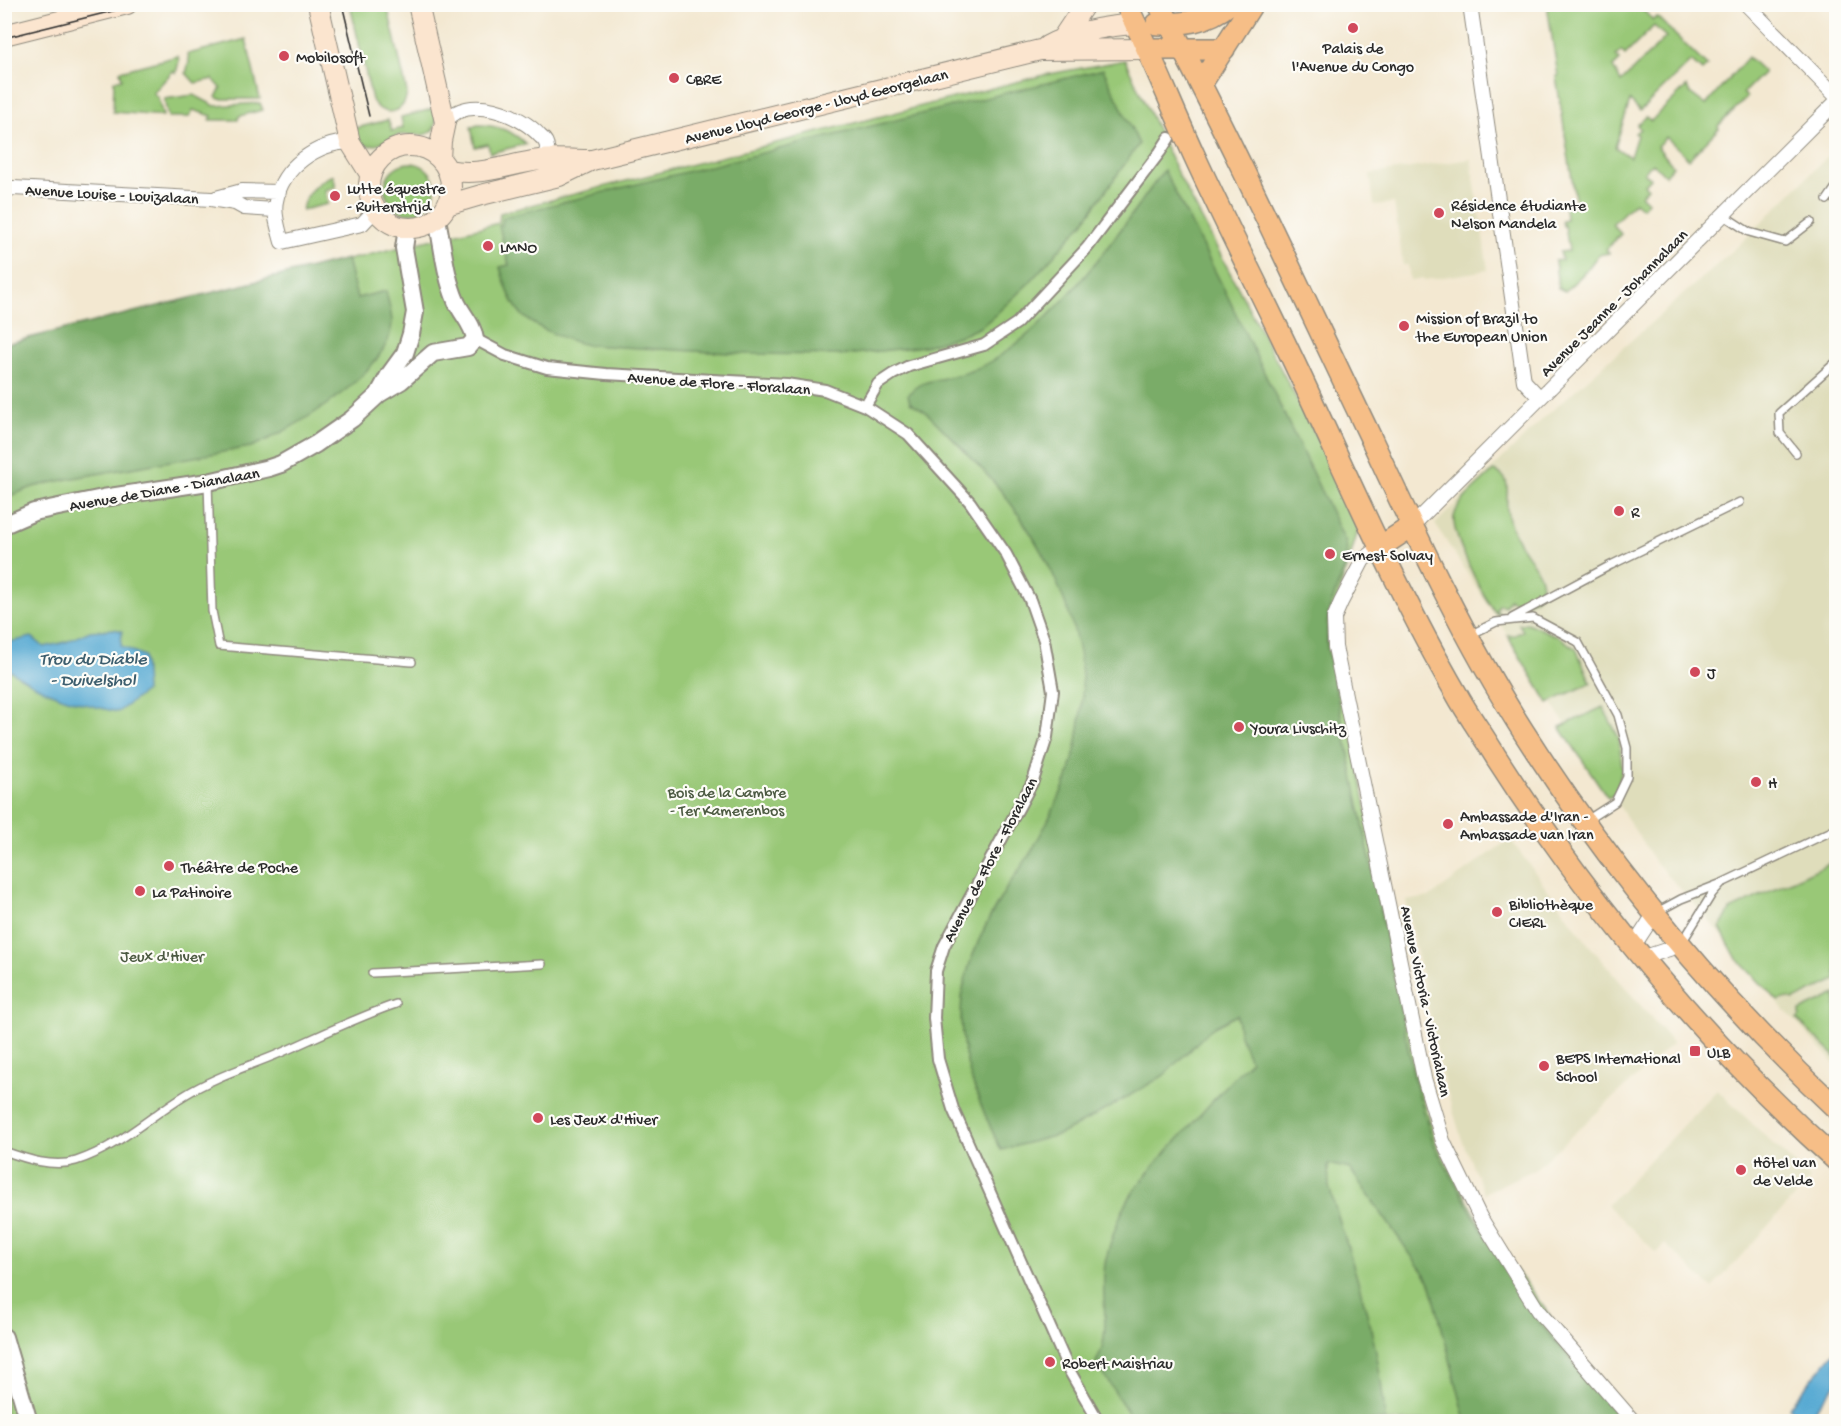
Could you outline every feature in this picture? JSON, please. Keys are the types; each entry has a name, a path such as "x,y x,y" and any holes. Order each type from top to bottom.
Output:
{"main road":[{"path":"4,34 127,4"},
{"path":"318,4 350,142 370,174"},
{"path":"418,4 445,122 441,141 444,165 451,188 442,212 423,226 407,228 392,224 375,210 369,192 370,174 377,161 388,152 401,146 416,146 429,150 444,165"},
{"name":"Avenue Lloyd George - Lloyd Georgelaan","path":"1063,38 1085,4"},
{"path":"1126,4 1194,155 1305,383 1380,547 1456,694 1536,818 1603,909 1674,997 1721,1047 1836,1160"},
{"path":"1159,4 1201,84 1412,526 1468,636 1522,730 1585,822 1655,914 1755,1027 1836,1108"},
{"path":"1136,24 1193,22 1220,13 1229,4"},
{"path":"1201,84 1252,4"},
{"name":"Avenue Lloyd George - Lloyd Georgelaan","path":"1040,50 1063,38 1115,26 1136,24"},
{"path":"1147,49 1224,49"},
{"name":"Avenue Lloyd George - Lloyd Georgelaan","path":"442,212 559,176 592,160 1040,50 1147,49"},
{"name":"Avenue Lloyd George - Lloyd Georgelaan","path":"444,165 462,173 476,173 541,160 592,160"},
{"path":"1380,547 1412,526"}],"street":[{"path":"1470,4 1524,381 1540,398"},
{"path":"1746,4 1836,96"},
{"name":"Avenue Jeanne - Johannalaan","path":"1412,526 1836,102"},
{"path":"445,122 449,116 473,109 496,110 510,114 535,130 544,140 547,147 541,160"},
{"path":"865,406 878,384 901,370 984,345 1017,324 1088,248 1168,138"},
{"path":"350,142 334,144 305,158 288,174 279,192 275,210 282,242 362,224 375,210"},
{"name":"Avenue Louise - Louizalaan","path":"8,188 211,199 235,203 244,208 275,210"},
{"name":"Avenue Louise - Louizalaan","path":"211,199 242,191 279,192"},
{"path":"378,395 401,381 433,354 468,347 475,339 474,330 457,304 447,276 442,212"},
{"name":"Avenue de Diane - Dianalaan","path":"4,525 34,512 103,498 208,482 281,464 316,444 352,419 378,395 405,353 415,312 414,295 404,248 407,228"},
{"name":"Avenue de Flore - Floralaan","path":"475,339 504,355 547,368 606,374 786,384 825,390 865,406 908,435 922,448 970,502 1006,554 1030,600 1044,639 1053,691 1047,737 1033,780 948,937 936,970 934,1018 938,1059 953,1109 989,1193 1069,1370 1100,1422"},
{"name":"Avenue Victoria - Victorialaan","path":"1380,547 1363,560 1341,602 1334,618 1335,647 1425,1078 1443,1141 1480,1217 1538,1311 1634,1422"},
{"path":"1638,952 1655,914"},
{"path":"1638,952 1681,945"},
{"path":"4,1337 29,1422"}],"lane":[{"path":"1827,200 1836,187"},
{"path":"1723,215 1749,232 1785,242 1811,222"},
{"path":"1796,453 1778,430 1779,413 1836,362"},
{"path":"208,482 212,611 219,646 412,662"},
{"path":"1507,621 1611,565 1740,502"},
{"path":"1468,636 1496,622 1533,618 1578,642 1618,715 1627,748 1627,777 1615,802 1585,822"},
{"path":"1655,914 1681,899 1722,884 1836,829"},
{"path":"1681,945 1712,894 1722,884"},
{"path":"372,973 542,964"},
{"path":"4,1152 51,1164 75,1162 123,1138 185,1095 213,1080 396,1004"}],"shaded area":[{"path":"1836,148 1836,1065 1778,1003 1723,936 1655,861 1435,524 1546,416 1738,246"},
{"path":"1471,159 1488,270 1410,280 1408,265 1403,265 1394,203 1374,205 1370,174"},
{"path":"1510,839 1589,945 1673,1043 1535,1169 1484,1193 1462,1140 1442,1075 1406,901 1430,897"},
{"path":"1717,1090 1810,1179 1712,1288 1665,1244 1657,1253 1607,1205"}],"green space":[{"path":"350,5 387,5 407,92 403,105 398,109 387,112 376,106 372,100"},
{"path":"1547,5 1638,5 1653,20 1657,17 1707,66 1702,71 1691,61 1640,111 1630,101 1615,147 1630,157 1637,135 1635,133 1640,129 1637,125 1646,117 1651,121 1687,86 1690,93 1706,105 1748,57 1764,72 1743,93 1747,97 1689,159 1666,137 1657,146 1673,166 1665,175 1653,163 1644,172 1650,178 1644,184 1648,188 1641,195 1648,202 1642,208 1635,202 1612,224 1621,234 1606,249 1609,253 1598,255 1586,271 1565,291 1558,288 1555,261 1562,260 1560,252 1569,251 1562,221 1566,220 1565,207 1576,205 1556,76 1558,76","holes":["1654,26 1666,37 1621,82 1613,67 1620,60 1616,56 1621,51 1625,55"]},
{"path":"246,39 260,99 219,99 216,97 221,88 213,79 195,83 186,73 189,62 188,54"},
{"path":"178,56 176,73 173,71 153,93 158,98 163,116 113,112 114,81 122,79 120,71"},
{"name":"Bois de la Cambre - Ter Kamerenbos","path":"1125,60 1177,172 1361,521 1330,618 1418,1081 1437,1144 1481,1224 1629,1421 5,1421 4,344 499,223 500,213 1044,75"},
{"path":"1103,69 1139,144 1083,223 1029,283 982,326 965,334 925,346 845,355 747,354 587,345 560,336 524,317 515,306 505,284 500,267 509,265 499,226 502,225 503,217"},
{"path":"194,95 215,106 260,103 263,110 239,116 238,120 210,120 212,116 193,110 189,117 168,117 164,99"},
{"path":"436,108 435,126 432,131 425,134 399,135 370,146 360,143 352,129 388,120 392,131 403,128 401,117"},
{"path":"478,125 504,130 526,144 490,153 488,144 475,147 471,127"},
{"path":"415,163 428,170 434,178 434,198 428,206 420,212 405,213 392,206 386,198 385,183 392,170 400,164"},
{"path":"1164,170 1346,543 1346,560 1328,617 1327,646 1415,1082 1434,1145 1536,1319 1623,1421 1466,1421 1430,1282 1350,1169 1328,1164 1329,1187 1372,1332 1385,1421 1133,1421 1096,1362 1104,1338 1106,1259 1121,1215 1139,1183 1250,1061 1239,1033 1237,1015 1212,1028 1163,1076 1061,1134 1001,1150 977,1095 962,1038 964,985 972,956 992,913 1033,849 1067,779 1080,725 1081,665 1071,620 1063,598 1032,535 987,474 925,411 910,402 908,395 924,383 967,372 992,361 1042,322 1065,299 1107,248"},
{"path":"333,175 336,187 325,190 328,204 302,210 313,188"},
{"path":"347,259 357,298 386,291 392,323 387,342 375,361 336,398 290,428 251,447 68,479 33,487 5,498 5,344"},
{"path":"1493,471 1504,477 1510,523 1538,572 1542,587 1534,599 1527,602 1519,603 1509,599 1505,606 1499,604 1497,614 1470,567 1454,526 1454,517 1460,504"},
{"path":"1527,623 1559,637 1576,649 1591,683 1548,703 1507,635 1513,636 1523,631 1519,624"},
{"path":"1603,707 1619,738 1622,768 1617,793 1608,798 1560,727"},
{"path":"1832,862 1836,870 1836,980 1794,1000 1788,998 1778,1001 1737,959 1720,928 1730,910"},
{"path":"1836,994 1836,1057 1797,1020 1800,1011"}],"water":[{"name":"Trou du Diable - Duivelshol","path":"114,629 122,631 121,646 144,656 146,691 118,712 58,696 32,684 5,667 5,643 32,637 44,647 66,642 90,631"},
{"path":"1835,1351 1836,1384 1806,1421 1789,1407"}],"tram line":[{"path":"4,38 141,4"},
{"path":"342,4 369,116"}],"place":[{"name":"Palais de l'Avenue du Congo","path":"1353,28"},
{"name":"Mobilosoft","path":"284,56"},
{"name":"CBRE","path":"674,78"},
{"name":"Lutte équestre - Ruiterstrijd","path":"335,196"},
{"name":"Résidence étudiante Nelson Mandela","path":"1439,213"},
{"name":"LMNO","path":"488,246"},
{"name":"Mission of Brazil to the European Union","path":"1404,326"},
{"name":"R","path":"1619,511"},
{"name":"Ernest Solvay","path":"1330,554"},
{"name":"J","path":"1695,672"},
{"name":"Youra Livschitz","path":"1239,727"},
{"name":"H","path":"1756,782"},
{"name":"Ambassade d'Iran - Ambassade van Iran","path":"1448,824"},
{"name":"Théâtre de Poche","path":"169,866"},
{"name":"La Patinoire","path":"140,891"},
{"name":"Bibliothèque CIERL","path":"1497,912"},
{"name":"ULB","path":"1695,1051"},
{"name":"BEPS International School","path":"1544,1066"},
{"name":"Les Jeux d'Hiver","path":"538,1118"},
{"name":"Hôtel van de Velde","path":"1741,1170"},
{"name":"Robert Maistriau","path":"1050,1362"}],"park label":[{"name":"Jeux d'Hiver","path":"162,955"}]}
